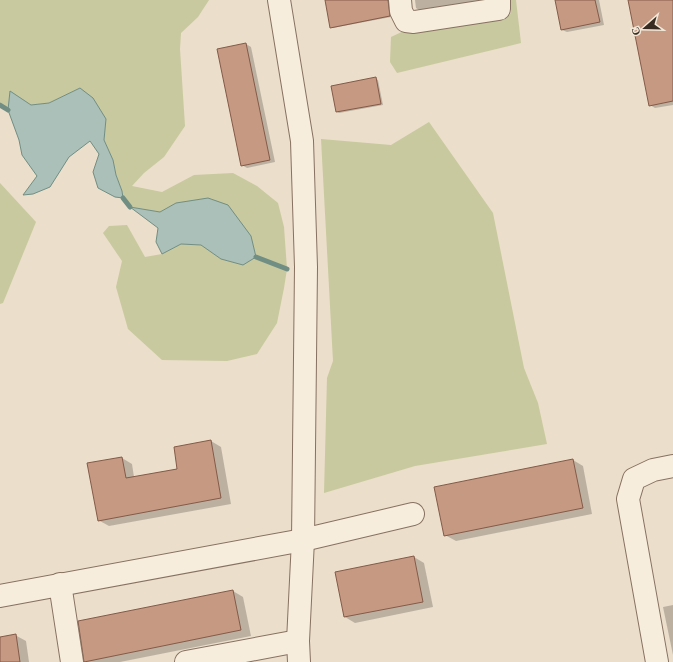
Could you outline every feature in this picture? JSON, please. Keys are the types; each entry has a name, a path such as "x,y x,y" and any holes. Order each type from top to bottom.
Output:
{"lane":[{"path":"186,662 298,652 303,540 306,267 302,141 279,0"},
{"path":"400,0 401,11 406,21 414,22 500,9 499,0"},
{"path":"656,662 628,499 634,479 653,470 673,466"},
{"path":"0,596 303,540 412,514"},
{"path":"60,584 72,662"}],"green space":[{"path":"0,0 209,0 198,17 181,33 180,49 185,126 164,157 144,173 132,186 162,192 194,175 233,173 257,186 278,203 284,227 287,269 277,323 257,354 227,361 162,360 128,329 116,287 122,261 103,233 109,226 127,225 145,257 162,254 181,244 201,245 221,259 238,220 228,205 176,203 160,212 130,207 123,198 113,160 104,140 106,119 80,88 49,103 31,105 10,92 8,110 0,105"},
{"path":"509,0 516,0 521,43 397,73 390,62 391,37 408,29 504,20 511,13"},
{"path":"429,122 493,213 524,368 538,403 547,444 415,466 324,493 327,378 333,361 321,139 391,145"},
{"path":"0,183 36,222 3,303 0,304"}],"water":[{"path":"80,88 93,98 106,119 104,140 113,160 123,198 115,197 98,188 93,172 99,154 90,141 69,157 50,187 33,194 23,195 37,176 22,155 19,140 8,110 10,91 31,105 49,103"},
{"path":"208,198 228,205 251,236 256,257 243,265 221,259 201,245 181,244 162,254 156,242 158,228 130,207 160,212 176,203"}],"building":[{"path":"325,0 388,0 390,16 330,28"},
{"path":"555,0 595,0 600,22 561,30"},
{"path":"628,0 673,0 673,101 649,106"},
{"path":"246,43 270,160 241,166 217,49"},
{"path":"376,77 381,104 336,112 331,86"},
{"path":"211,440 221,498 98,521 87,463 122,457 126,478 177,469 174,447"},
{"path":"573,459 583,508 444,536 434,487"},
{"path":"414,556 423,602 344,617 335,572"},
{"path":"233,590 241,630 84,662 78,621"},
{"path":"16,634 20,662 0,662 0,637"}],"waterway":[{"path":"0,105 8,110"},
{"path":"123,198 130,207"},
{"path":"256,257 287,269"}]}
